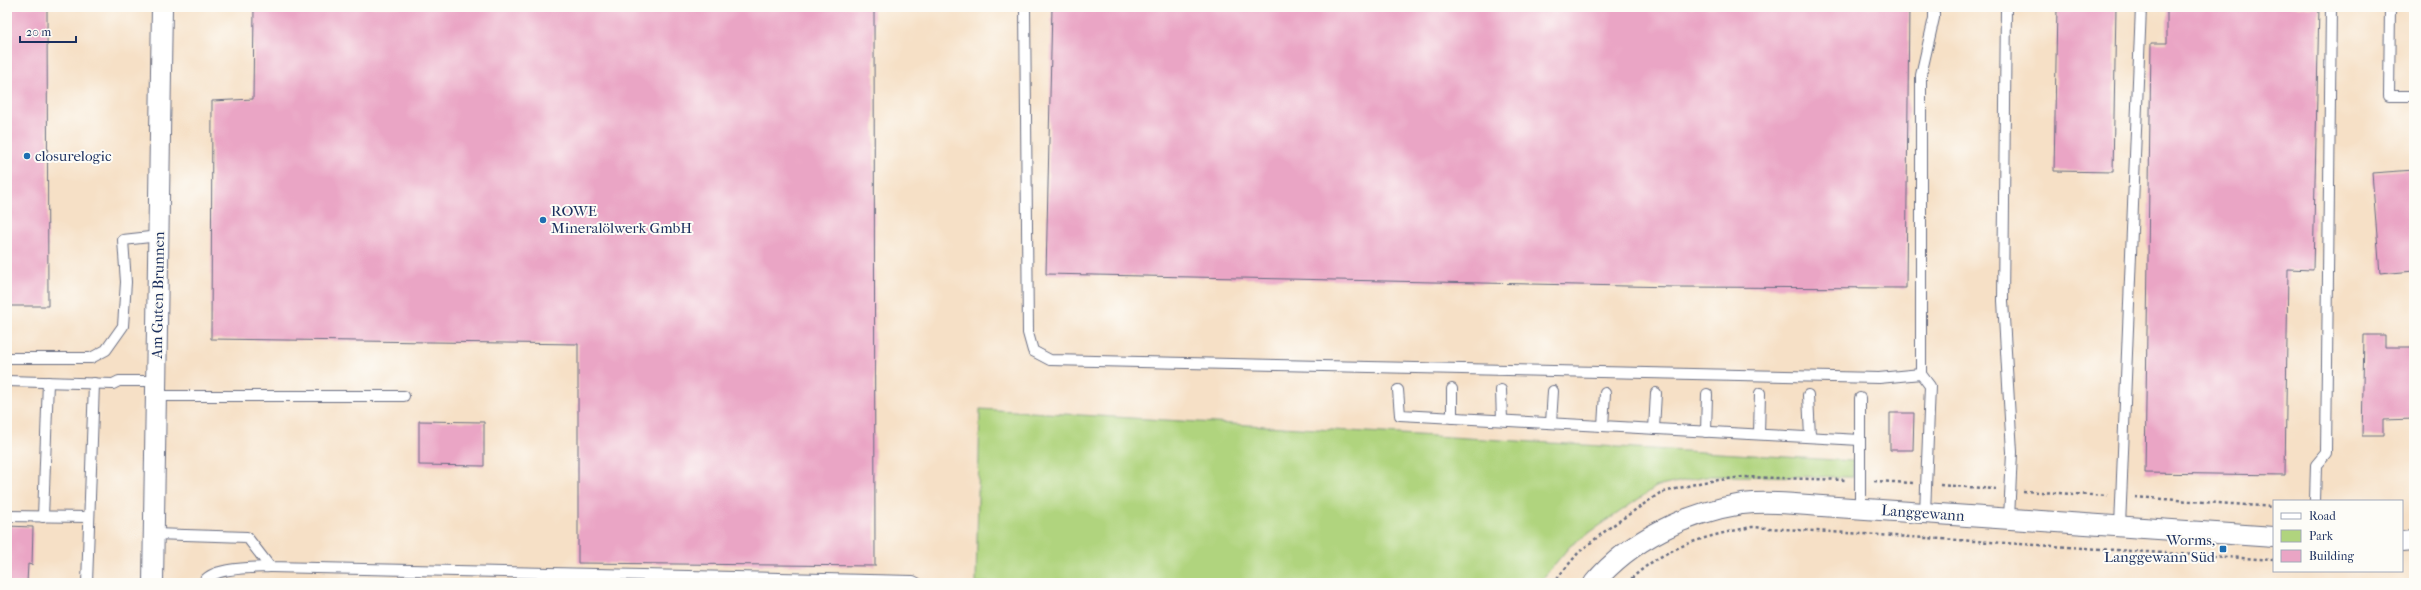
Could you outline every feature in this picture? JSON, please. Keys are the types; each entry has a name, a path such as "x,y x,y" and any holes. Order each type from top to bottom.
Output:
{"street":[{"name":"Am Guten Brunnen","path":"153,583 162,7"},
{"name":"Langgewann","path":"1594,583 1618,559 1643,540 1666,528 1709,512 1744,504 1771,503 1860,508 2273,537"},
{"path":"2403,542 2414,541"}],"lane":[{"path":"1025,7 1028,333 1033,351 1050,360 1870,378 1921,374"},
{"path":"1925,513 1930,386 1921,374 1921,74 1934,18 1934,7"},
{"path":"2006,7 2003,301 2012,452 2009,519"},
{"path":"2120,526 2141,7"},
{"path":"2315,500 2316,465 2326,453 2331,7"},
{"path":"2390,7 2389,96 2414,96"},
{"path":"7,358 91,358 106,350 123,326 126,282 123,240 159,236"},
{"path":"7,353 22,358"},
{"path":"7,382 94,383 157,388 404,396"},
{"path":"43,517 48,382"},
{"path":"87,583 94,383"},
{"path":"1452,389 1452,418"},
{"path":"1398,390 1400,415 1860,440"},
{"path":"1501,390 1502,420"},
{"path":"1551,423 1553,391"},
{"path":"1603,426 1605,393"},
{"path":"1654,429 1656,393"},
{"path":"1759,434 1760,393"},
{"path":"1706,432 1707,394"},
{"path":"1808,395 1810,437"},
{"path":"1860,398 1860,508"},
{"path":"7,516 89,517"},
{"path":"154,534 247,537 270,567"},
{"path":"203,583 206,578 222,571 270,567 913,581 917,583"}],"path":[{"path":"1627,583 1674,550 1705,536 1752,527 2273,560"}],"green space":[{"path":"980,409 1853,461 1853,477 1705,476 1656,487 1570,546 1539,583 976,583"}],"building":[{"name":"closurelogic","path":"7,7 47,7 48,306 7,306"},
{"name":"ROWE Mineralölwerk GmbH","path":"254,7 874,7 875,566 578,563 578,344 211,339 212,101 253,99"},
{"path":"1052,7 1909,7 1906,288 1675,287 1046,274"},
{"path":"2057,7 2116,7 2113,172 2054,171"},
{"path":"2167,7 2319,7 2313,270 2288,269 2285,475 2145,473 2151,43 2167,43"},
{"path":"2414,170 2414,271 2380,274 2372,173"},
{"path":"2364,335 2385,335 2385,347 2414,347 2414,419 2383,420 2383,436 2362,436"},
{"path":"1890,413 1914,413 1913,450 1890,450"},
{"path":"419,421 484,422 484,466 419,465"},
{"path":"7,526 33,527 32,565 28,564 27,583 7,583"}],"place":[{"name":"closurelogic","path":"27,156"},
{"name":"ROWE Mineralölwerk GmbH","path":"543,220"},
{"name":"Worms, Langgewann Süd","path":"2223,549"}]}
